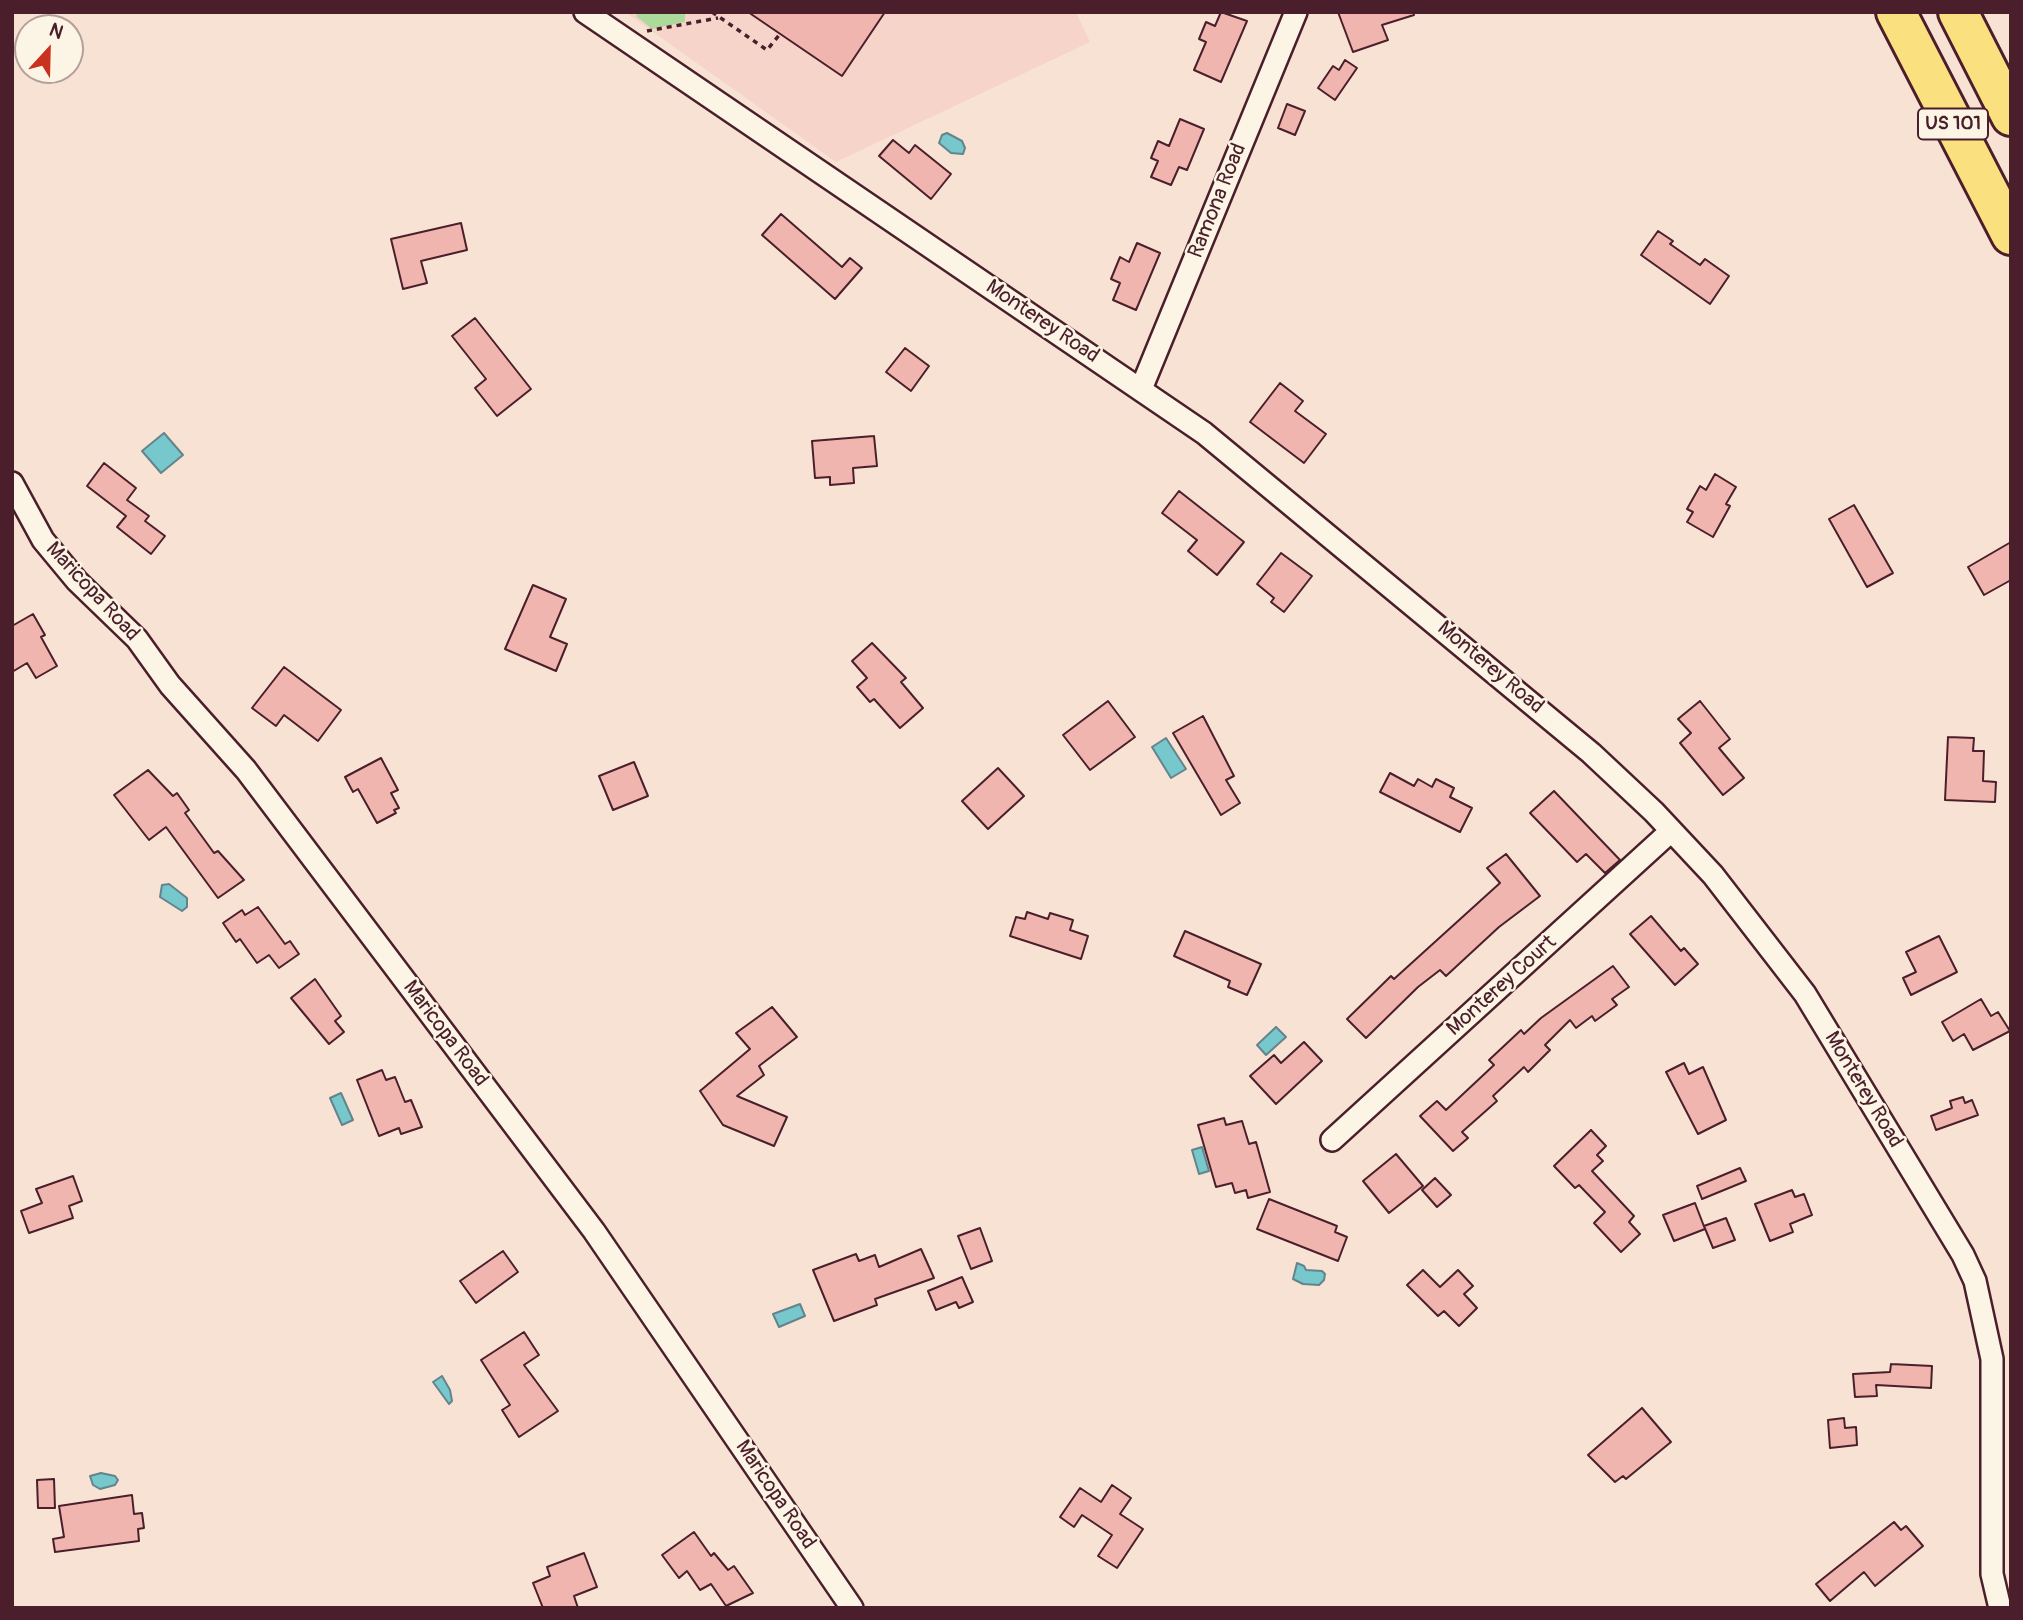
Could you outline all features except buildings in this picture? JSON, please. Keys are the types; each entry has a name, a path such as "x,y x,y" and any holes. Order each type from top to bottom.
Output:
{"highway":[{"name":"US 101","path":"1896,12 2011,235"},
{"name":"US 101","path":"1958,12 2011,116"}],"street":[{"name":"Monterey Road","path":"585,12 1141,389 1266,481 1591,753 1713,875 1805,994 1963,1255 1975,1281 1992,1359 1992,1574 2000,1608"},
{"name":"Ramona Road","path":"1141,389 1296,12"},
{"name":"Maricopa Road","path":"12,483 43,540 76,581 137,639 170,685 246,770 585,1220 852,1608"},
{"name":"Monterey Court","path":"1332,1140 1671,831"}],"path":[{"path":"712,12 767,50 780,34"},
{"path":"647,31 719,15"}],"shaded area":[{"path":"625,12 1076,12 1090,42 836,162"}],"green space":[{"path":"639,12 685,12 685,22 652,29 636,16"}],"water":[{"path":"947,133 962,141 965,148 963,154 951,153 939,143 942,135"},
{"path":"164,433 183,455 161,473 142,451"},
{"path":"1166,738 1186,769 1171,778 1152,747"},
{"path":"169,884 187,898 187,907 182,911 160,897 162,885"},
{"path":"1276,1027 1286,1037 1266,1055 1257,1045"},
{"path":"341,1093 353,1120 342,1125 330,1098"},
{"path":"1202,1147 1209,1171 1199,1174 1192,1150"},
{"path":"1297,1263 1306,1270 1322,1271 1325,1274 1324,1280 1319,1285 1303,1284 1293,1279"},
{"path":"800,1304 805,1316 779,1327 773,1314"},
{"path":"442,1376 450,1390 452,1401 449,1404 433,1382"},
{"path":"101,1473 115,1476 118,1480 115,1485 100,1489 93,1485 90,1476"}]}
